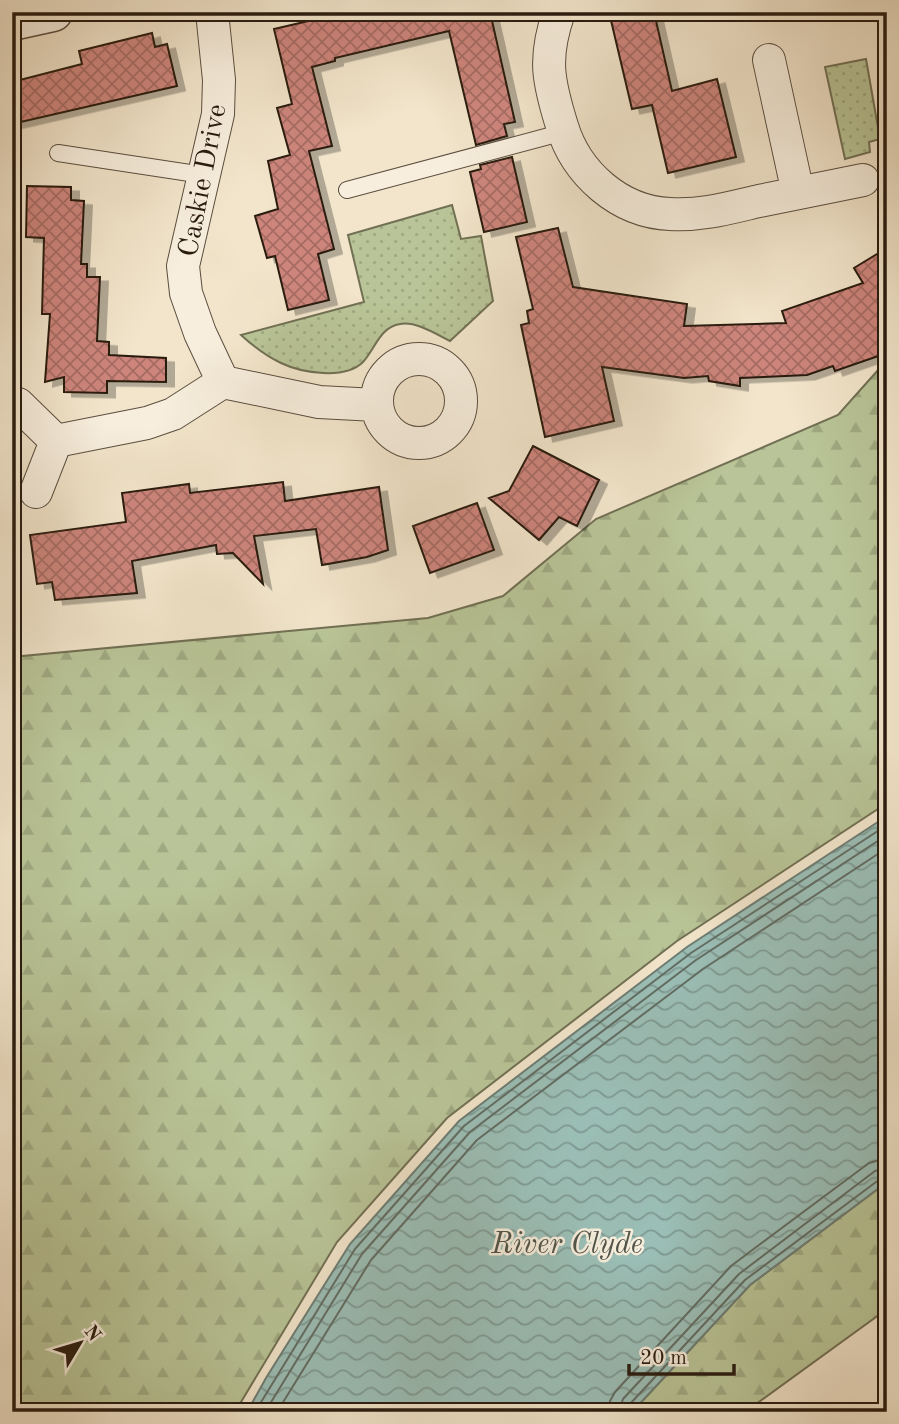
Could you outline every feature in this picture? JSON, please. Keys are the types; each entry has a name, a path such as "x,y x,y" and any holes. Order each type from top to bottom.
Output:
{"street":[{"name":"Caskie Drive","path":"212,12 219,68 218,114 183,265 186,292 200,333 223,382"},
{"path":"559,12 549,40 547,67 564,132 581,166 606,191 633,205 667,214 701,214 863,180"},
{"path":"769,60 798,193"},
{"path":"57,441 148,423 173,414 223,382 319,402 376,405"},
{"path":"18,404 57,441"},
{"path":"36,492 57,441"}],"lane":[{"path":"347,190 564,132"},
{"path":"58,153 204,175"}],"green space":[{"path":"866,59 880,139 869,142 870,152 845,159 825,67"},
{"path":"452,205 461,239 481,236 493,301 450,341 419,326 400,324 387,329 363,362 355,368 323,373 300,370 281,363 241,335 364,302 348,235"},
{"path":"887,360 887,803 677,941 447,1118 337,1242 235,1412 12,1412 12,657 428,618 503,596 596,519 838,415"},
{"path":"887,1182 887,1309 745,1412 632,1412 750,1285"}],"water":[{"name":"River Clyde","path":"887,816 887,1182 750,1285 632,1412 247,1412 350,1244 459,1121 687,947"}],"building":[{"path":"347,12 490,12 515,122 504,124 507,136 476,145 449,31 335,58 335,61 312,67 332,146 309,151 334,249 318,254 329,300 288,310 275,256 267,258 255,216 278,209 268,161 290,155 277,108 292,104 274,29"},
{"path":"609,12 654,12 672,91 717,79 736,157 668,173 652,105 632,109"},
{"path":"152,33 155,47 167,44 177,86 12,124 12,82 82,64 79,51"},
{"path":"512,157 527,222 484,232 470,172 481,169 480,165"},
{"path":"27,186 71,187 71,200 84,201 81,264 87,264 87,277 100,277 97,341 109,342 109,355 166,358 166,382 107,381 107,393 64,392 64,377 45,382 50,314 42,314 44,238 26,237"},
{"path":"558,228 573,287 687,304 684,326 786,323 782,311 863,283 854,268 887,248 887,353 835,371 833,366 807,375 740,378 740,386 709,381 708,376 684,378 602,367 614,421 545,437 521,325 529,323 527,311 533,309 516,237"},
{"path":"533,446 599,480 577,526 559,517 539,540 489,498 509,491"},
{"path":"283,482 285,501 379,487 388,550 367,557 322,565 316,529 254,536 263,584 233,553 217,554 216,545 132,561 137,593 55,600 52,582 37,584 30,535 126,522 122,493 189,484 190,493"},
{"path":"477,503 494,550 430,573 413,526"}]}
